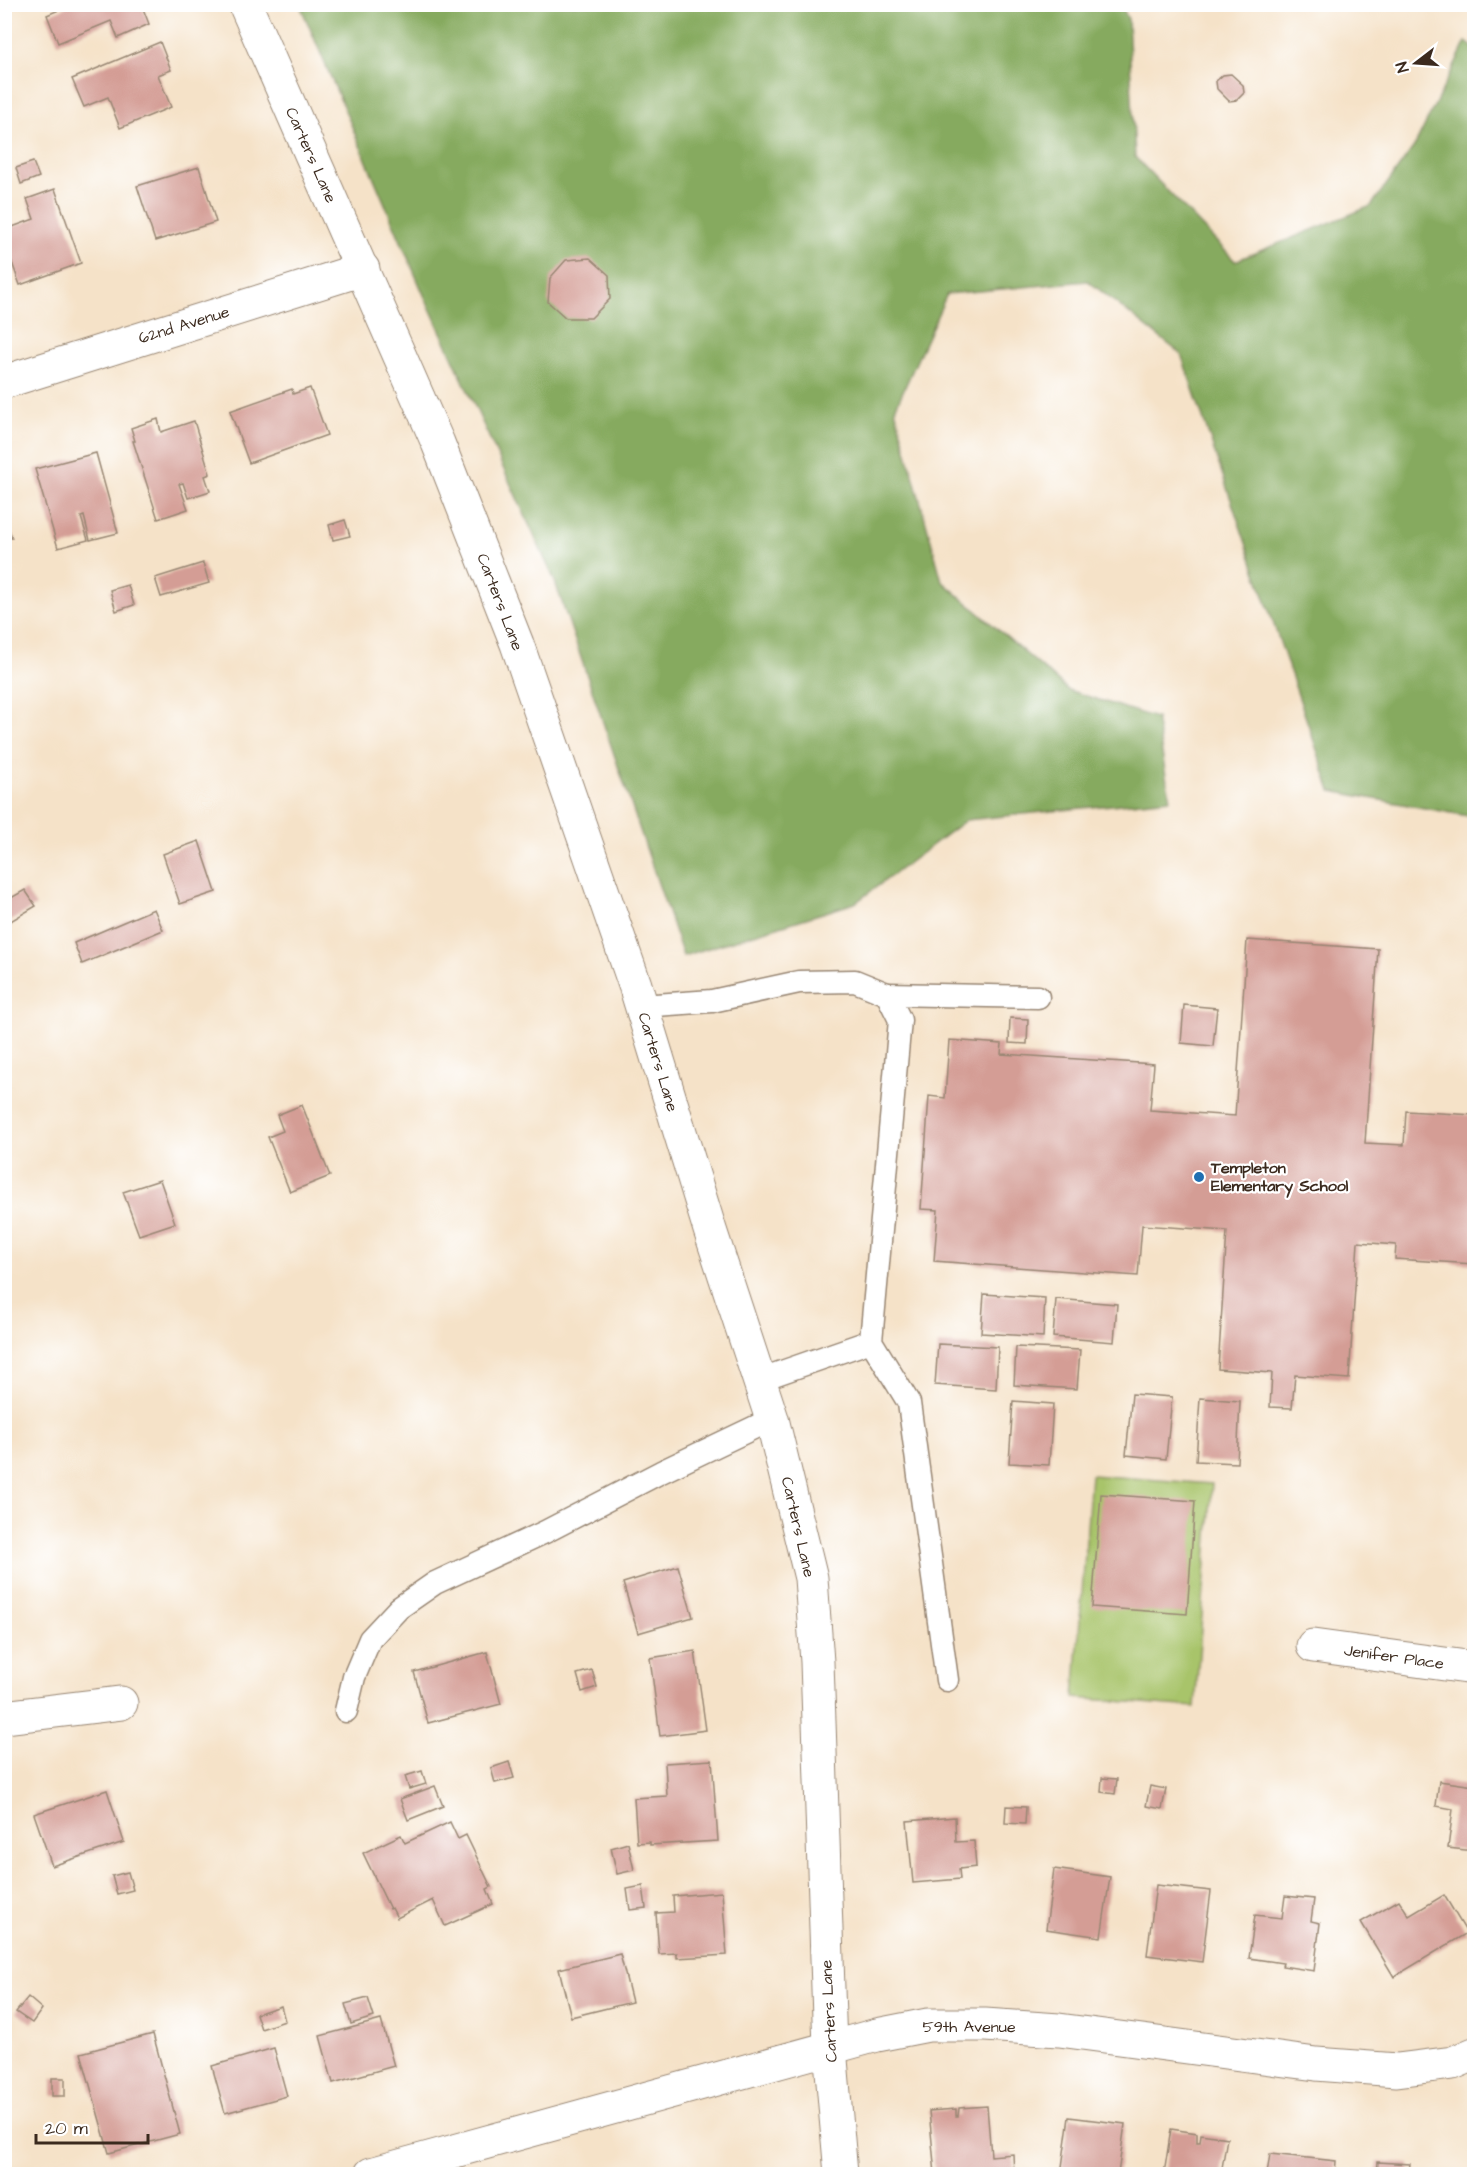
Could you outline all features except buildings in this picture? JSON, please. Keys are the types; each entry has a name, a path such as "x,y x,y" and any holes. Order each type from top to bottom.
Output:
{"street":[{"name":"Carters Lane","path":"245,4 438,443 517,644 641,1006 710,1230 772,1419 811,1578 818,1673 830,2048 841,2175"},
{"name":"62nd Avenue","path":"4,382 363,269"},
{"name":"Jenifer Place","path":"1313,1646 1474,1668"},
{"path":"4,1716 121,1703"},
{"name":"59th Avenue","path":"371,2175 877,2035 928,2025 985,2025 1059,2030 1316,2064 1397,2070 1453,2063 1474,2054"}],"lane":[{"path":"641,1006 712,1001 800,982 855,981 887,994 1038,997"},
{"path":"887,994 900,1020 871,1341 909,1403 947,1680"},
{"path":"759,1380 871,1341"},
{"path":"346,1711 354,1677 369,1639 399,1608 435,1583 545,1533 661,1472 772,1419"}],"green space":[{"path":"300,5 1121,5 1128,19 1135,157 1235,261 1371,206 1415,145 1466,42 1474,48 1474,817 1331,791 1181,354 1088,281 947,294 895,409 942,581 1068,690 1156,718 1170,799 966,820 855,903 683,956 554,579 423,293"},
{"path":"1091,1475 1212,1484 1195,1707 1074,1698"}],"place":[{"name":"Templeton Elementary School","path":"1199,1177"}]}
